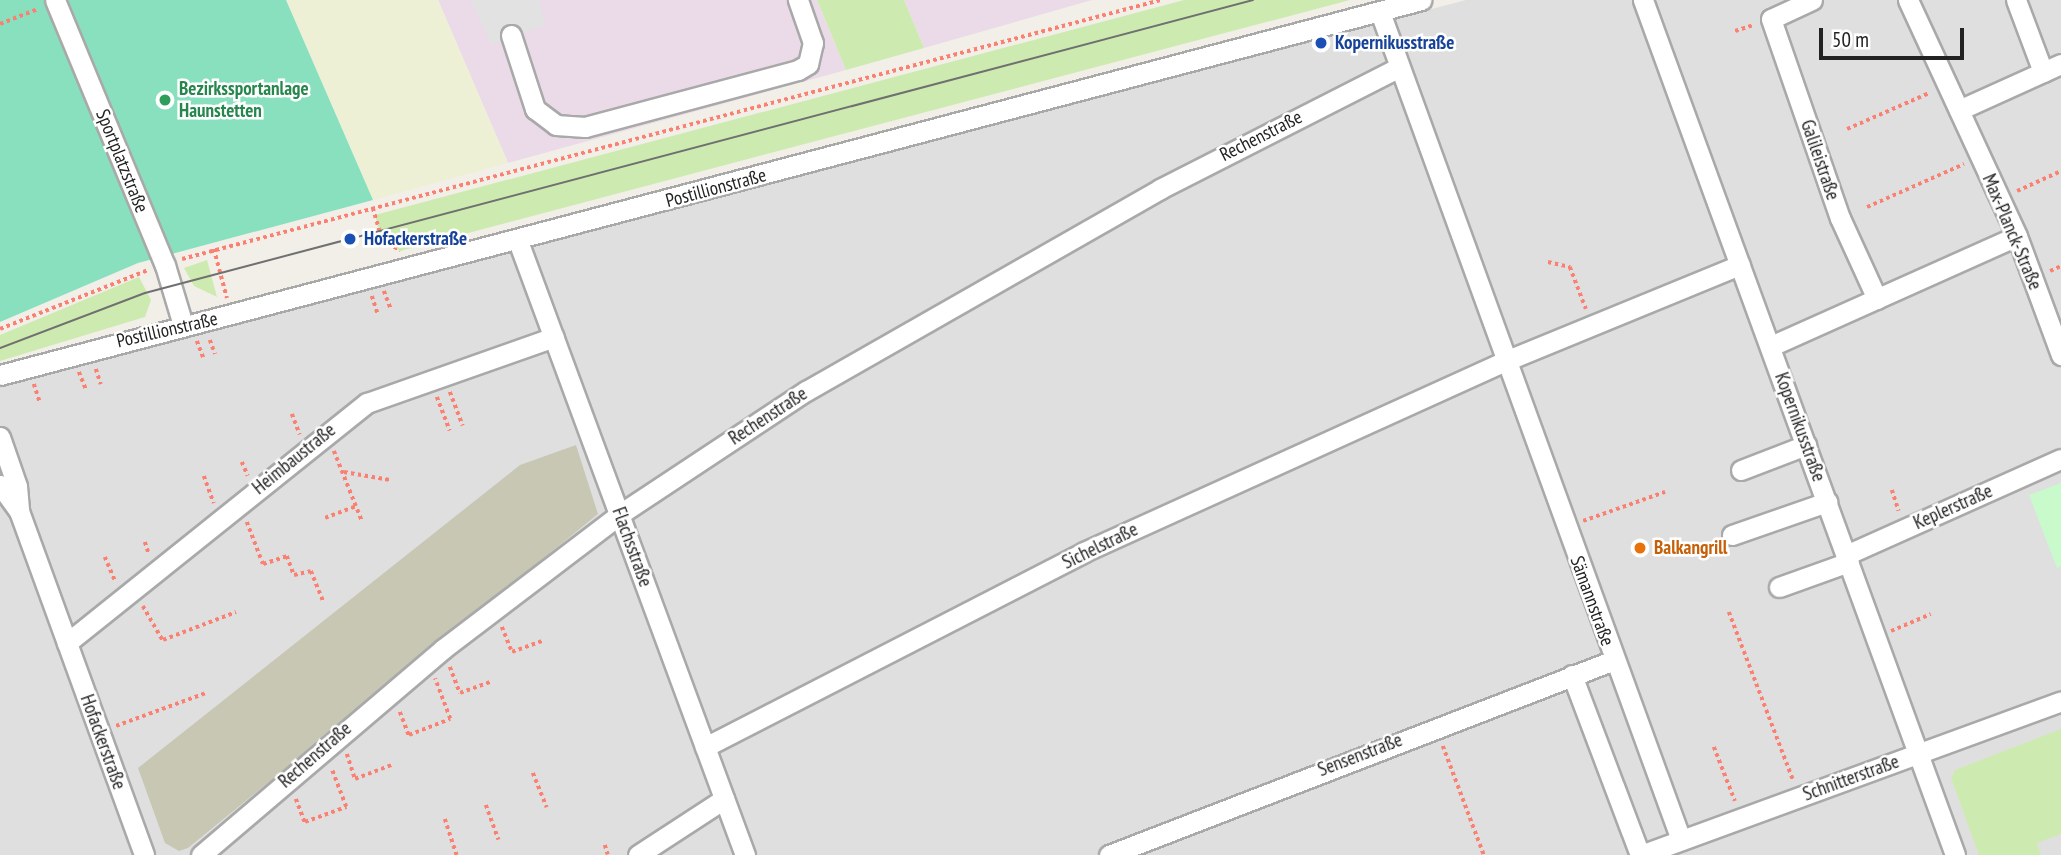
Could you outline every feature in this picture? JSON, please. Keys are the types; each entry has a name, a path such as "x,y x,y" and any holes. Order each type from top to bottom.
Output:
{"street":[{"path":"511,35 535,109 556,125 585,127 799,71 808,64 813,43 798,0"},
{"name":"Postillionstraße","path":"4,372 517,240 1421,0"},
{"name":"Kopernikusstraße","path":"1643,0 1955,855"},
{"name":"Galileistraße","path":"1812,0 1771,19 1840,218 1877,299"},
{"name":"Max-Planck-Straße","path":"1908,0 2017,236 2061,355"},
{"path":"1959,110 2052,68 2016,0"},
{"name":"Sportplatzstraße","path":"55,1 165,265 183,325"},
{"name":"Sämannstraße","path":"1380,12 1397,68 1503,362 1681,840"},
{"name":"Rechenstraße","path":"201,855 392,690 495,609 620,514 806,391 983,287 1397,68"},
{"path":"1771,346 2017,236"},
{"name":"Flachsstraße","path":"517,240 745,855"},
{"path":"1503,362 1740,265"},
{"name":"Heimbaustraße","path":"67,643 326,432 367,403 554,337"},
{"name":"Sichelstraße","path":"705,747 1084,552 1503,362"},
{"name":"Hofackerstraße","path":"0,438 17,486 9,515"},
{"path":"1741,470 1806,445"},
{"name":"Keplerstraße","path":"1779,587 1847,559 2061,459"},
{"name":"Hofackerstraße","path":"0,485 9,515 67,643 144,855"},
{"path":"1732,535 1827,502"},
{"name":"Sensenstraße","path":"1109,855 1436,726 1614,660"},
{"path":"1572,675 1640,855"},
{"name":"Schnitterstraße","path":"1640,855 2061,701"},
{"path":"638,855 724,799"}],"path":[{"path":"0,329 165,265 214,249 1161,0"},
{"path":"0,24 55,1"},
{"path":"1847,129 1947,86"},
{"path":"1867,207 1980,156"},
{"path":"1999,199 2061,171"},
{"path":"373,208 382,240 400,251 411,248"},
{"path":"369,217 375,215"},
{"path":"374,242 382,240"},
{"path":"214,249 219,256 231,315"},
{"path":"1548,262 1570,267 1592,326"},
{"path":"223,282 229,280"},
{"path":"438,378 463,426"},
{"path":"438,378 450,431"},
{"path":"326,432 362,521"},
{"path":"342,471 390,480"},
{"path":"204,476 221,519"},
{"path":"1564,527 1665,492"},
{"path":"240,504 263,564 287,556 294,575 311,571 323,601"},
{"path":"324,518 357,506"},
{"path":"105,557 128,594 163,640 236,612"},
{"path":"495,609 512,652 543,641"},
{"path":"1729,612 1799,797"},
{"path":"1876,638 1931,614"},
{"path":"436,655 460,693 491,682"},
{"path":"392,690 409,735 450,719 436,655"},
{"path":"100,731 206,693"},
{"path":"1436,726 1484,855"},
{"path":"340,734 355,779 391,765"},
{"path":"1714,747 1741,818"},
{"path":"289,778 305,822 346,807 324,748"},
{"path":"533,773 547,807"},
{"path":"485,805 499,840"},
{"path":"445,819 457,855"},
{"path":"605,845 608,855"}],"shaded area":[{"path":"286,0 438,0 508,163 373,200"},
{"path":"438,0 817,0 846,70 508,163"},
{"path":"471,0 539,0 545,25 491,45"},
{"path":"904,0 1092,0 924,48"},
{"path":"1466,0 2061,0 2061,855 0,855 0,383"},
{"path":"576,445 598,514 188,848 179,851 165,843 138,768 520,465"}],"green space":[{"name":"Bezirkssportanlage Haunstetten","path":"0,0 286,0 373,200 138,263 0,322"},
{"path":"817,0 904,0 924,48 846,70"},
{"path":"1184,0 1350,0 400,251 382,240 375,215"},
{"path":"207,260 217,297 194,286 184,268"},
{"path":"139,277 151,300 145,317 0,361 0,335"},
{"path":"2061,483 2061,566 2057,568 2029,495"},
{"path":"2061,729 2061,834 2037,843 2041,855 1979,855 1951,778 1955,770"}],"tram line":[{"path":"0,348 145,293 1253,0"}],"place":[{"name":"Kopernikusstraße","path":"1321,43"},
{"name":"Bezirkssportanlage Haunstetten","path":"165,100"},
{"name":"Hofackerstraße","path":"350,239"},
{"name":"Balkangrill","path":"1640,548"}]}
